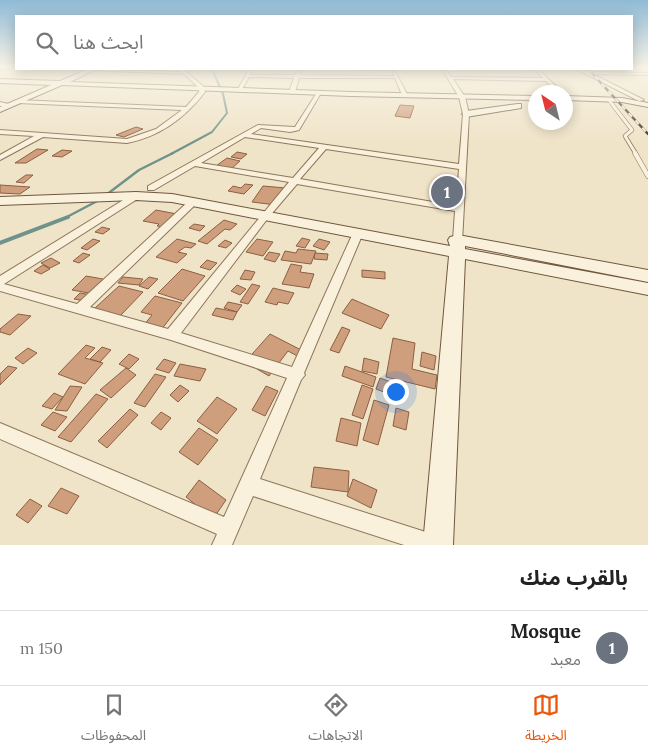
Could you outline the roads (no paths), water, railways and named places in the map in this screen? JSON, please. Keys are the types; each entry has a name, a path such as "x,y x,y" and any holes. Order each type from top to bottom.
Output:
{"main road":[{"path":"134,192 151,188 183,191 269,211 457,246 648,276"},
{"path":"0,193 80,190"}],"street":[{"path":"0,110 39,92"},
{"path":"0,132 136,140 149,136 187,109 202,92"},
{"path":"303,92 528,98"},
{"path":"249,486 437,545 466,114 460,92"},
{"path":"629,92 646,101"},
{"path":"151,188 261,126 290,130 297,128 318,93"},
{"path":"573,100 646,101"},
{"path":"18,102 187,109"},
{"path":"0,104 10,105"},
{"path":"466,114 528,105"},
{"path":"0,158 42,135"},
{"path":"244,136 463,167"},
{"path":"171,335 294,180 323,148"},
{"path":"195,164 460,209"},
{"path":"80,190 134,192 193,202 269,211 358,233 457,246 648,289"},
{"path":"0,201 112,197 134,192"},
{"path":"0,281 134,192"},
{"path":"79,310 193,202"},
{"path":"0,431 226,537 298,375 358,233"},
{"path":"0,287 171,335 298,375"}],"lane":[{"path":"604,99 632,130 625,136 648,176"}],"waterway":[{"path":"171,154 212,132 227,113 222,92"},
{"path":"106,195 139,170 171,154"},
{"path":"65,218 101,199"},
{"path":"0,243 68,217"}],"railway":[{"path":"610,92 648,134"}],"place":[{"name":"Mosque","path":"447,192"}]}
